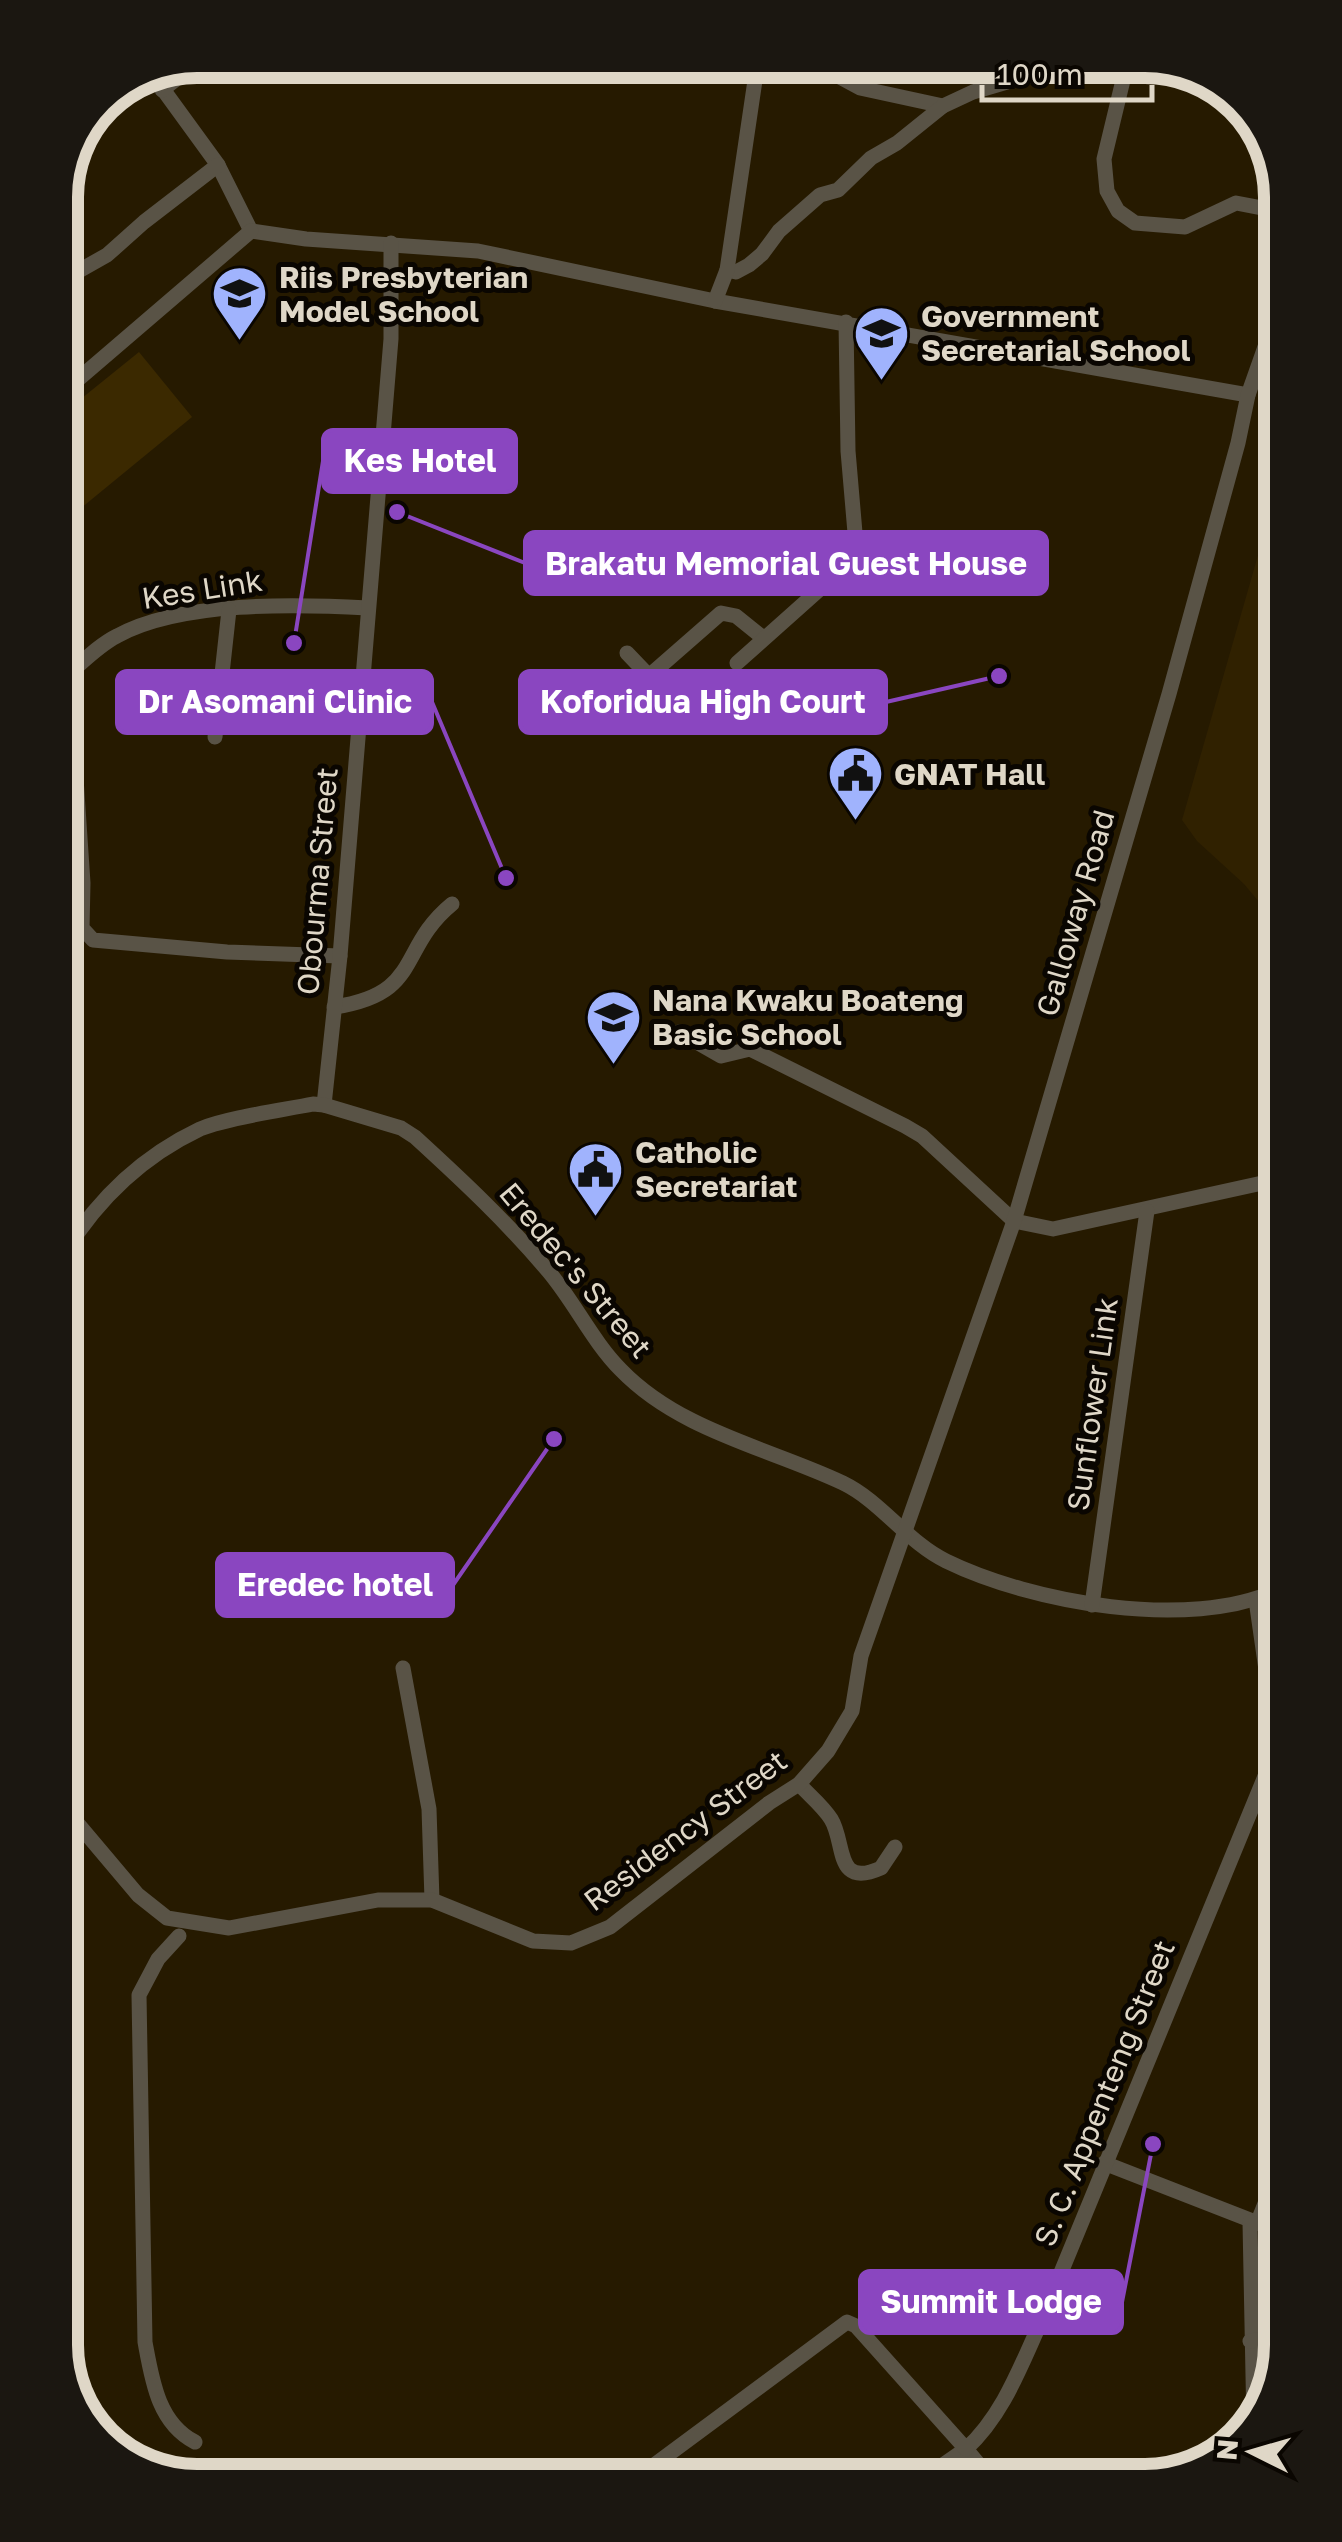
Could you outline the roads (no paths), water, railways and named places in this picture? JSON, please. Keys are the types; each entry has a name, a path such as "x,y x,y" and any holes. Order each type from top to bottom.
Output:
{"street":[{"path":"714,301 728,270 755,78"},
{"path":"841,78 860,88 943,106"},
{"path":"728,270 736,272 749,265 780,230 820,195 838,190 871,158 943,106 1013,78"},
{"path":"1124,78 1104,159 1107,190 1118,211 1135,223 1185,227 1236,203 1264,208"},
{"path":"158,84 218,165 250,232"},
{"path":"78,272 108,255 218,165"},
{"path":"78,380 250,232 306,240 478,251 714,301 1248,396"},
{"name":"Obourma Street","path":"324,1105 392,339 391,244"},
{"path":"736,663 857,556 848,451 846,322"},
{"name":"Galloway Road","path":"915,1510 1014,1221 1264,350"},
{"name":"Kes Link","path":"78,666 113,637 143,623 289,603 368,608"},
{"path":"214,737 229,610"},
{"path":"627,653 649,676 721,613 736,616 762,637"},
{"path":"78,804 82,928 93,940 227,952 340,956"},
{"path":"334,1007 372,1000 395,984 434,922 452,904"},
{"path":"678,1032 721,1056 750,1050 922,1136 1014,1221 1053,1229 1264,1183"},
{"name":"Eredec's Street","path":"78,1232 128,1174 202,1128 313,1104 401,1128 416,1137 491,1208 550,1273 620,1370 665,1405 758,1450 841,1482 944,1560 1050,1598 1092,1605 1172,1609 1264,1596"},
{"name":"Sunflower Link","path":"1092,1605 1147,1210"},
{"name":"Residency Street","path":"77,1823 138,1895 166,1918 229,1928 378,1900 432,1900 533,1942 571,1943 610,1927 799,1784 828,1751 852,1711 861,1656 915,1510"},
{"path":"1256,1600 1264,1654"},
{"path":"403,1668 430,1809 432,1900"},
{"name":"S. C. Appenteng Street","path":"944,2464 990,2424 1020,2368 1264,1781"},
{"path":"799,1784 830,1818 848,1869 858,1873 880,1868 894,1846"},
{"path":"179,1936 158,1959 139,1996 145,2342 152,2379 164,2411 177,2432 196,2442"},
{"path":"1104,2162 1264,2225"},
{"path":"1253,2397 1250,2341 1254,2221 1264,2200"},
{"path":"656,2464 847,2322 856,2326 979,2464"},
{"path":"1250,2341 1264,2339"}],"place":[{"name":"Riis Presbyterian Model School","path":"240,343"},
{"name":"Government Secretarial School","path":"882,382"},
{"name":"Brakatu Memorial Guest House","path":"397,512"},
{"name":"Kes Hotel","path":"294,643"},
{"name":"Koforidua High Court","path":"999,676"},
{"name":"GNAT Hall","path":"855,823"},
{"name":"Dr Asomani Clinic","path":"506,878"},
{"name":"Nana Kwaku Boateng Basic School","path":"613,1066"},
{"name":"Catholic Secretariat","path":"596,1218"},
{"name":"Eredec hotel","path":"554,1439"},
{"name":"Summit Lodge","path":"1153,2144"}]}
